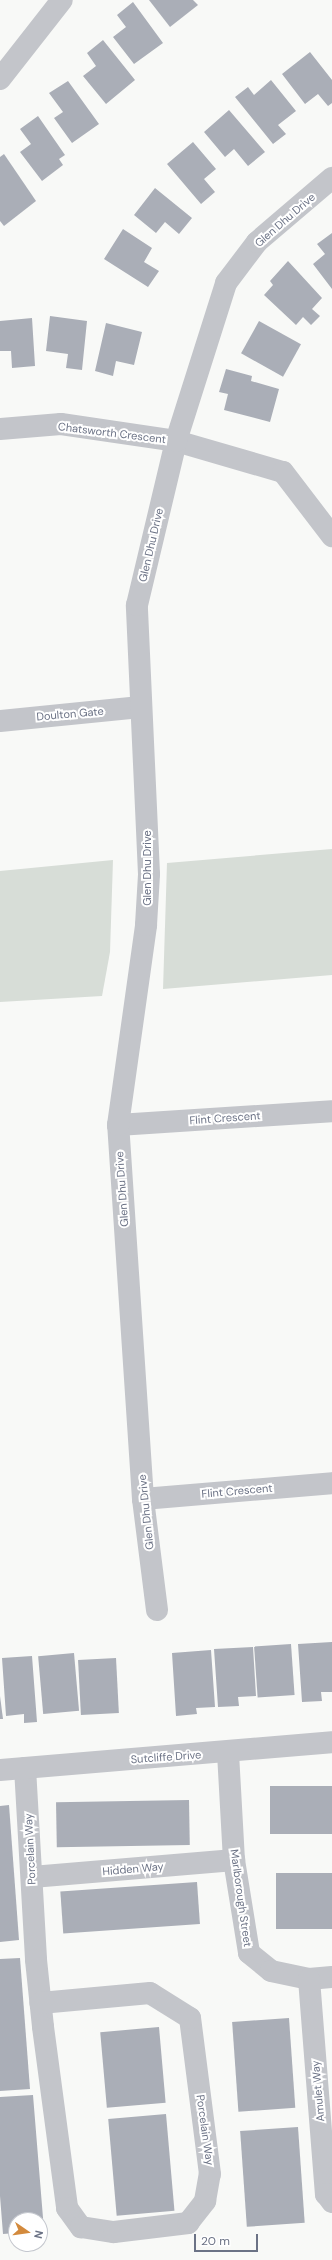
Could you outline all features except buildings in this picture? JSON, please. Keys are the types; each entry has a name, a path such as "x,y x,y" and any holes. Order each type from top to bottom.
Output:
{"street":[{"path":"0,79 62,0"},
{"name":"Glen Dhu Drive","path":"157,1610 143,1499 118,1125 146,925 149,874 140,707 137,605 176,441 226,283 257,242 332,178"},
{"name":"Chatsworth Crescent","path":"0,429 61,424 176,441 283,472 332,536"},
{"name":"Doulton Gate","path":"0,721 140,707"},
{"name":"Flint Crescent","path":"118,1125 332,1111"},
{"name":"Flint Crescent","path":"143,1499 332,1483"},
{"name":"Sutcliffe Drive","path":"0,1770 228,1753 332,1742"},
{"name":"Marlborough Street","path":"228,1753 234,1860 248,1953 271,1971 309,1979 332,1977"},
{"name":"Porcelain Way","path":"26,1768 40,2003 67,2208 81,2227 114,2232 188,2223 205,2201 210,2174 190,2018 150,1993 40,2003"},
{"name":"Hidden Way","path":"32,1877 234,1860"},
{"name":"Amulet Way","path":"309,1979 326,2194 332,2202"}],"shaded area":[{"path":"332,849 332,975 163,989 167,863"},
{"path":"113,860 110,952 102,996 0,1002 0,871"}]}
